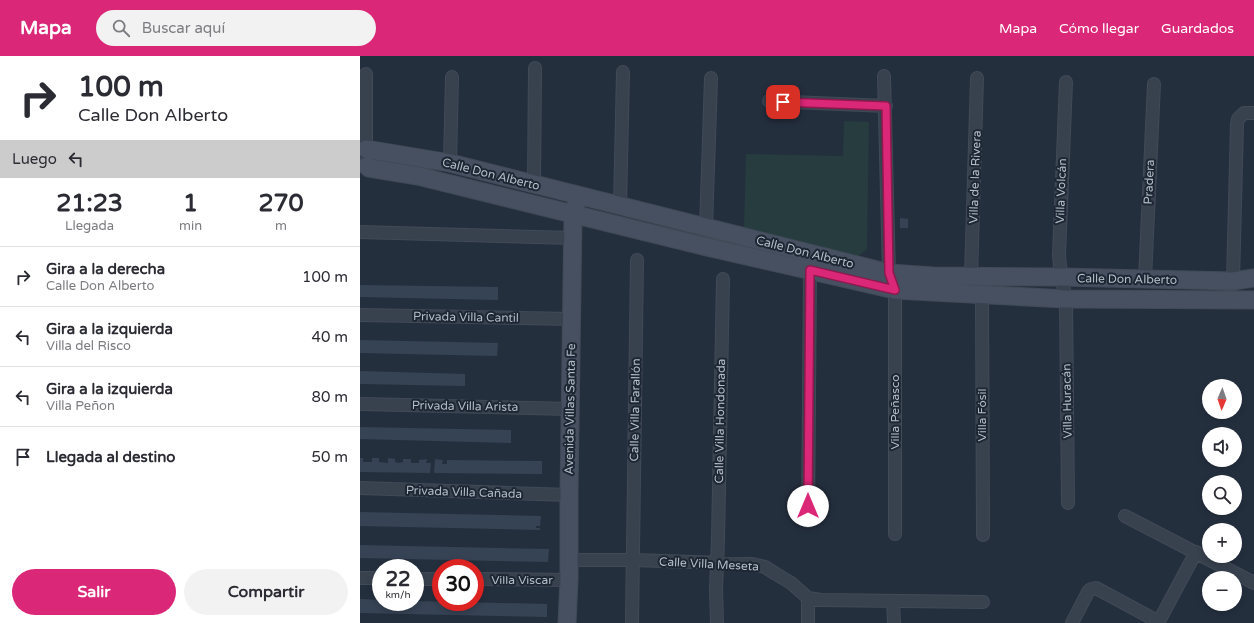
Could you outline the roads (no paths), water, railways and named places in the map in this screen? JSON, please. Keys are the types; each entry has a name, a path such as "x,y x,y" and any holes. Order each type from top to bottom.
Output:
{"street":[{"path":"534,184 535,68"},
{"path":"620,207 623,72"},
{"path":"366,74 367,166"},
{"name":"Villa Peñasco","path":"884,76 886,106 889,273 895,290 895,534"},
{"path":"450,164 452,77"},
{"path":"706,228 710,78"},
{"name":"Villa de la Rivera","path":"971,276 977,78"},
{"name":"Villa Volcán","path":"1066,82 1059,255 1061,277 1066,299"},
{"name":"Pradera","path":"1145,279 1154,84"},
{"path":"769,101 886,106"},
{"path":"1232,281 1236,124 1238,119 1244,113 1254,113"},
{"name":"Calle Don Alberto","path":"366,149 450,164 580,195 620,207 889,273 933,276 1232,281 1254,278"},
{"name":"Calle Don Alberto","path":"367,166 369,168 418,176 895,290 1066,299 1254,300"},
{"name":"Avenida Villas Santa Fe","path":"567,623 569,580 573,214 580,195"},
{"path":"360,232 573,238"},
{"name":"Calle Villa Farallón","path":"632,623 638,260"},
{"path":"808,521 810,270"},
{"name":"Calle Villa Hondonada","path":"716,623 723,279"},
{"name":"Villa Fósil","path":"982,295 983,535"},
{"name":"Villa Huracán","path":"1066,299 1068,502"},
{"name":"Privada Villa Cantil","path":"360,315 572,319"},
{"name":"Privada Villa Arista","path":"360,404 570,409"},
{"name":"Privada Villa Cañada","path":"360,488 569,495"},
{"path":"1125,516 1254,583"},
{"path":"1072,623 1091,588 1096,588 1158,623 1196,552"},
{"name":"Calle Villa Meseta","path":"569,560 633,560 752,564 765,567 791,583 808,598"},
{"path":"360,578 372,578"},
{"name":"Villa Viscar","path":"484,579 569,580"},
{"path":"808,623 808,598 821,600 983,602"},
{"path":"893,601 894,623"}]}
